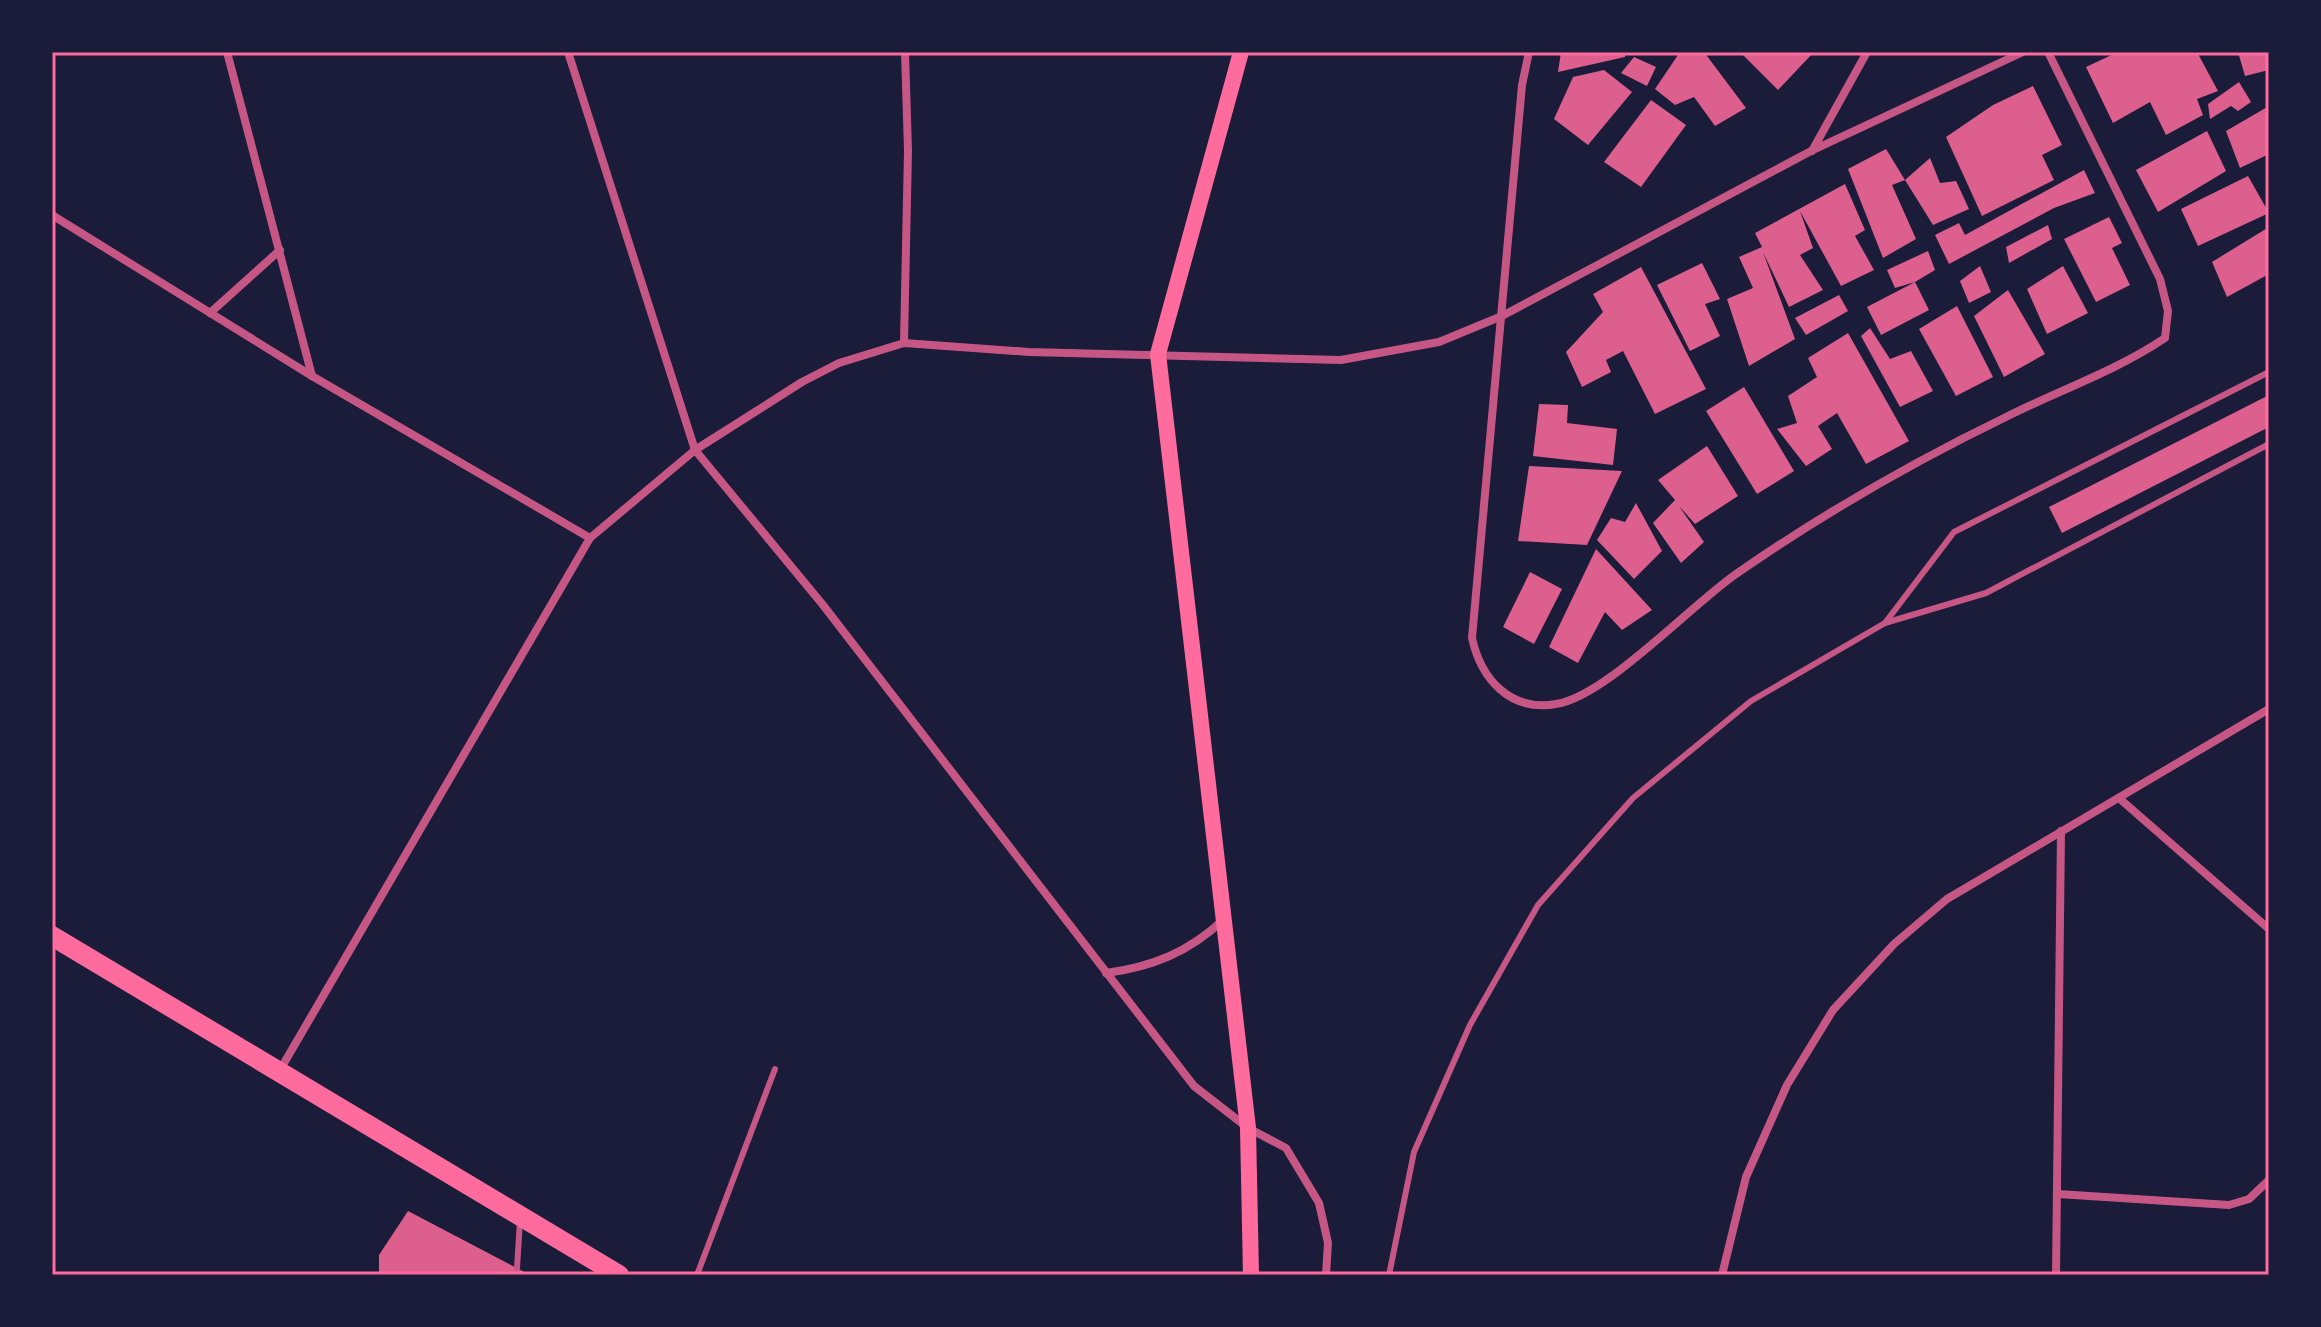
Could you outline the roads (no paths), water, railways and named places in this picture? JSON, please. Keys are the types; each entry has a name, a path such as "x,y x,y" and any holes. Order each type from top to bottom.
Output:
{"main road":[{"path":"1241,52 1158,354 1226,918 1248,1128 1251,1275"},
{"path":"52,936 613,1273"}],"street":[{"path":"227,52 312,376"},
{"path":"568,52 695,450 823,605 1194,1086 1248,1128 1286,1148 1319,1203 1328,1243 1326,1275"},
{"path":"904,343 908,151 905,52"},
{"path":"1529,52 1522,85 1472,638 1478,663 1491,684 1535,705 1576,700 1603,684 1706,595 1750,565 1861,497 2006,417 2112,368 2167,334 2168,322 2160,279 2048,52"},
{"path":"1811,151 1867,52"},
{"path":"279,1070 590,538 695,450 802,382 839,363 904,343 1029,352 1341,360 1439,342 1502,316 1811,151 2023,52"},
{"path":"52,215 312,376 590,538"},
{"path":"210,313 280,250"},
{"path":"1722,1275 1746,1177 1787,1085 1833,1010 1894,944 1947,899 2269,709"},
{"path":"2120,799 2269,929"},
{"path":"2056,1275 2061,831"},
{"path":"1106,973 1152,964 1178,953 1203,939 1226,918"},
{"path":"2058,1194 2229,1205 2249,1199 2269,1180"}],"lane":[{"path":"1885,623 1954,532 2269,372"},
{"path":"1389,1275 1414,1152 1470,1025 1538,905 1633,798 1751,701 1885,623 1986,593 2269,444"},
{"path":"697,1275 775,1069"},
{"path":"517,1268 520,1215"}]}
